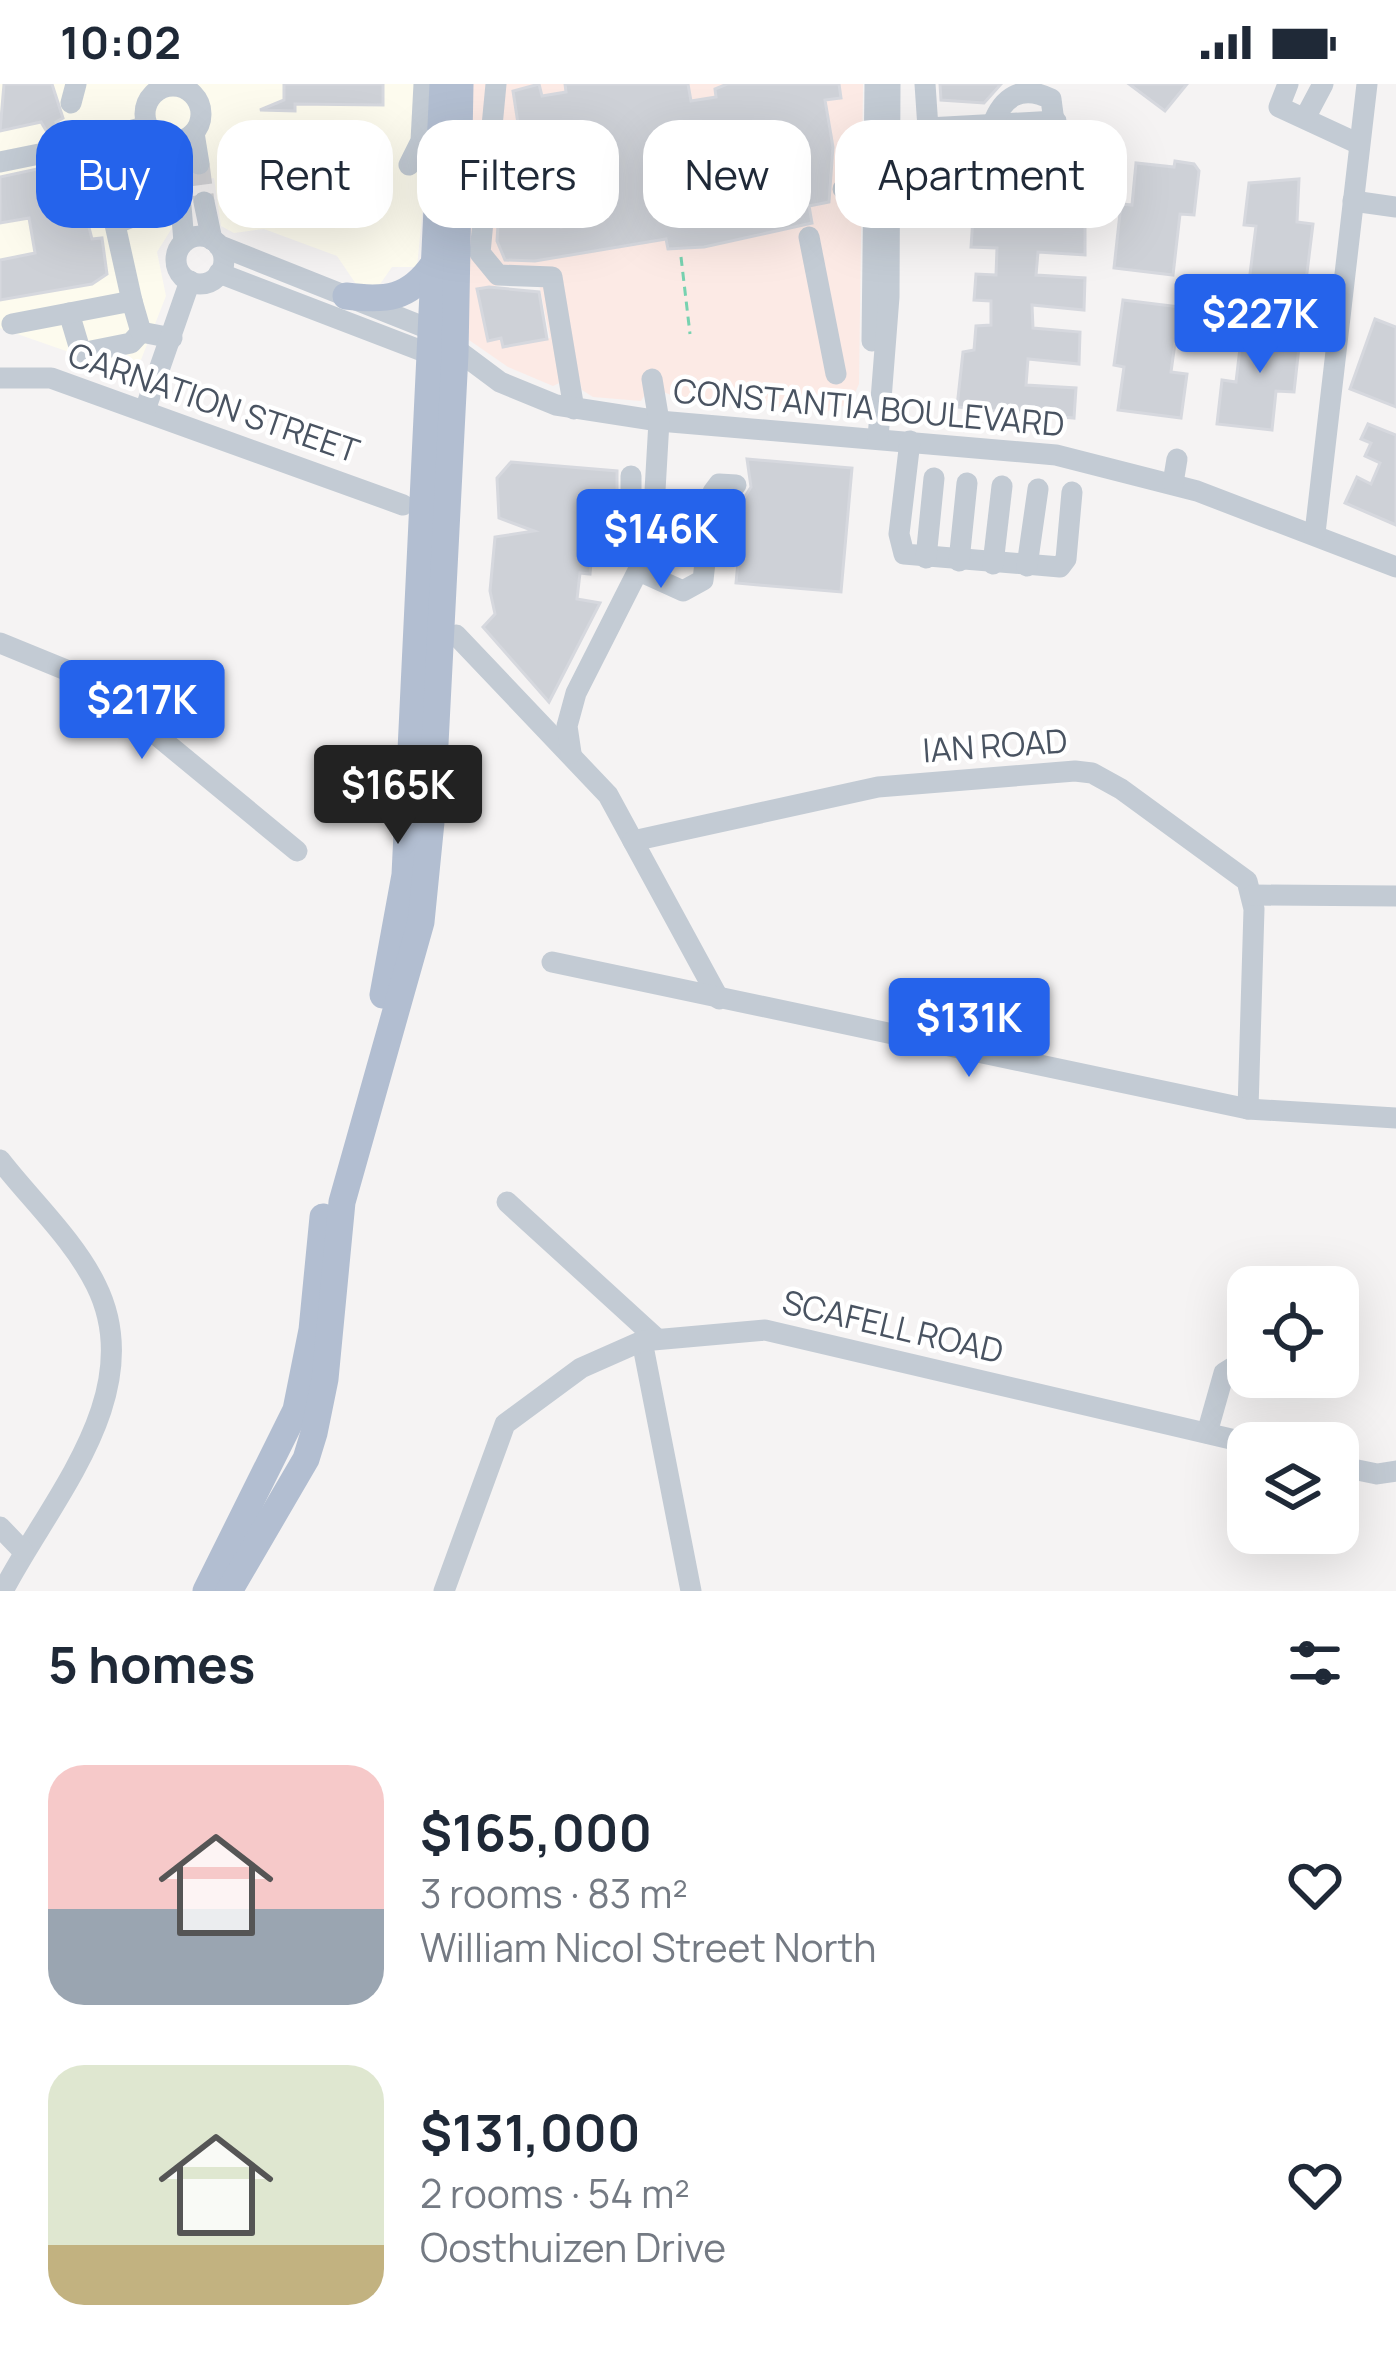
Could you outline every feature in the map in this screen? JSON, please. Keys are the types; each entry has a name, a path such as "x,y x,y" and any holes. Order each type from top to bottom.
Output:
{"main road":[{"path":"206,1591 296,1410 333,1159 386,984 400,912 448,351 433,265 443,84"},
{"path":"229,1591 306,1460 314,1433 325,1379 346,1180 421,922 431,822 460,84"},
{"path":"346,296 381,300 403,295 433,265"}],"street":[{"path":"409,165 421,141 424,84"},
{"path":"496,84 480,253 498,274 552,277 574,409"},
{"path":"875,84 878,120"},
{"path":"888,120 890,84"},
{"path":"925,84 927,120"},
{"path":"1288,84 1277,105 1359,144"},
{"path":"1305,118 1323,84"},
{"path":"1315,533 1366,84"},
{"path":"146,120 145,109 153,93 178,85 198,100 201,117 194,133 199,164"},
{"path":"995,120 1004,98 1030,89 1051,98 1056,120"},
{"path":"0,162 36,155"},
{"path":"1353,201 1396,206"},
{"path":"183,228 184,242 176,263 190,281 206,282 219,273 223,262 204,202"},
{"path":"118,228 141,332"},
{"path":"871,438 881,228"},
{"path":"184,242 197,236 215,242 346,296 448,351"},
{"path":"808,237 836,374"},
{"path":"219,273 448,351"},
{"path":"145,410 190,281"},
{"path":"12,324 132,301"},
{"path":"69,313 81,353 131,343 141,332"},
{"path":"141,332 172,338"},
{"name":"CONSTANTIA BOULEVARD","path":"448,351 533,398 574,409 1056,455 1173,483 1396,567"},
{"path":"0,360 10,377"},
{"name":"CARNATION STREET","path":"10,377 51,378 404,505"},
{"path":"571,754 567,726 576,693 639,572 656,525 660,379"},
{"path":"910,441 900,546 904,554 1060,567 1066,559 1072,492"},
{"path":"1173,483 1177,459"},
{"path":"1197,491 1202,466"},
{"path":"631,476 631,517 638,524 656,525"},
{"path":"926,558 934,478"},
{"path":"639,572 682,591 697,586 703,580 713,492 719,484 736,484"},
{"path":"959,561 967,484"},
{"path":"993,564 1002,486"},
{"path":"1027,566 1038,489"},
{"path":"456,635 608,795 719,999"},
{"path":"0,644 71,672 103,692 297,851"},
{"name":"IAN ROAD","path":"633,841 878,787 1075,772 1103,778 1138,801 1242,874 1253,895"},
{"path":"1248,1109 1253,895 1396,896"},
{"path":"552,962 1248,1109 1396,1118"},
{"path":"0,1160 97,1286 108,1321 111,1369 105,1407 3,1591"},
{"path":"507,1202 649,1340 691,1591"},
{"name":"SCAFELL ROAD","path":"444,1591 505,1424 581,1368 649,1340 766,1330 1227,1438"},
{"path":"1207,1433 1227,1371"},
{"path":"1387,1473 1396,1490"},
{"path":"0,1527 23,1552"}],"path":[{"path":"681,257 690,334"}],"shaded area":[{"path":"0,84 435,84 431,120 417,120 417,228 421,228 417,267 392,267 378,287 358,287 337,256 264,229 234,233 225,228 393,228 393,120 217,120 217,199 214,178 193,182 193,120 36,120 36,228 172,228 157,252 166,296 135,375 0,328"},
{"path":"468,84 863,84 863,120 835,120 835,228 861,228 859,384 850,404 825,412 673,396 659,390 647,391 641,401 593,397 582,390 578,374 553,386 508,367 469,340 469,228 619,228 619,120 468,120","holes":["538,279 550,338 504,347 501,338 488,341 478,289"]}],"building":[{"path":"4,84 52,84 63,118 0,131"},
{"path":"284,84 383,84 383,105 295,104 295,111 260,110 284,100"},
{"path":"539,84 542,96 566,92 565,84 688,84 691,101 716,97 715,89 727,84 839,84 841,98 825,100 833,147 829,202 811,206 811,120 643,120 643,228 790,228 704,247 668,249 666,239 535,261 505,260 497,241 498,228 619,228 619,120 517,120 513,91"},
{"path":"940,84 1001,84 984,103 941,100"},
{"path":"1129,84 1187,84 1165,111"},
{"path":"1175,161 1194,164 1199,171 1194,215 1180,214 1173,275 1114,268 1118,228 1127,228 1127,205 1132,205 1136,163 1174,167"},
{"path":"36,169 36,228 89,228 92,239 102,238 107,274 92,284 0,300 0,260 35,253 29,218 0,223 0,177"},
{"path":"1299,179 1297,222 1313,224 1305,289 1249,282 1256,226 1244,225 1249,183"},
{"path":"972,228 1085,228 1085,255 1038,252 1036,275 1085,278 1084,310 1032,305 1033,328 1080,332 1079,364 1028,359 1026,385 1076,388 1074,418 957,407 963,352 974,350 976,326 991,325 991,301 974,300 976,274 996,275 997,248 971,247"},
{"path":"477,289 539,292 547,339 503,347 501,338 488,341"},
{"path":"1123,300 1180,307 1171,372 1187,374 1181,418 1118,410 1124,367 1114,365"},
{"path":"1375,319 1396,327 1396,407 1350,389"},
{"path":"1243,323 1301,329 1294,392 1276,391 1272,430 1217,424 1222,380 1236,382"},
{"path":"1368,424 1396,435 1396,525 1345,503 1357,477 1371,484 1380,463 1365,456 1371,443 1361,439"},
{"path":"747,459 852,468 841,592 736,583 744,498 751,487"},
{"path":"511,462 617,471 617,522 595,522 590,574 580,573 577,599 600,603 549,702 483,627 495,614 490,591 495,537 534,531 499,518 497,478"}],"tunnel":[{"path":"199,164 204,202"}]}
